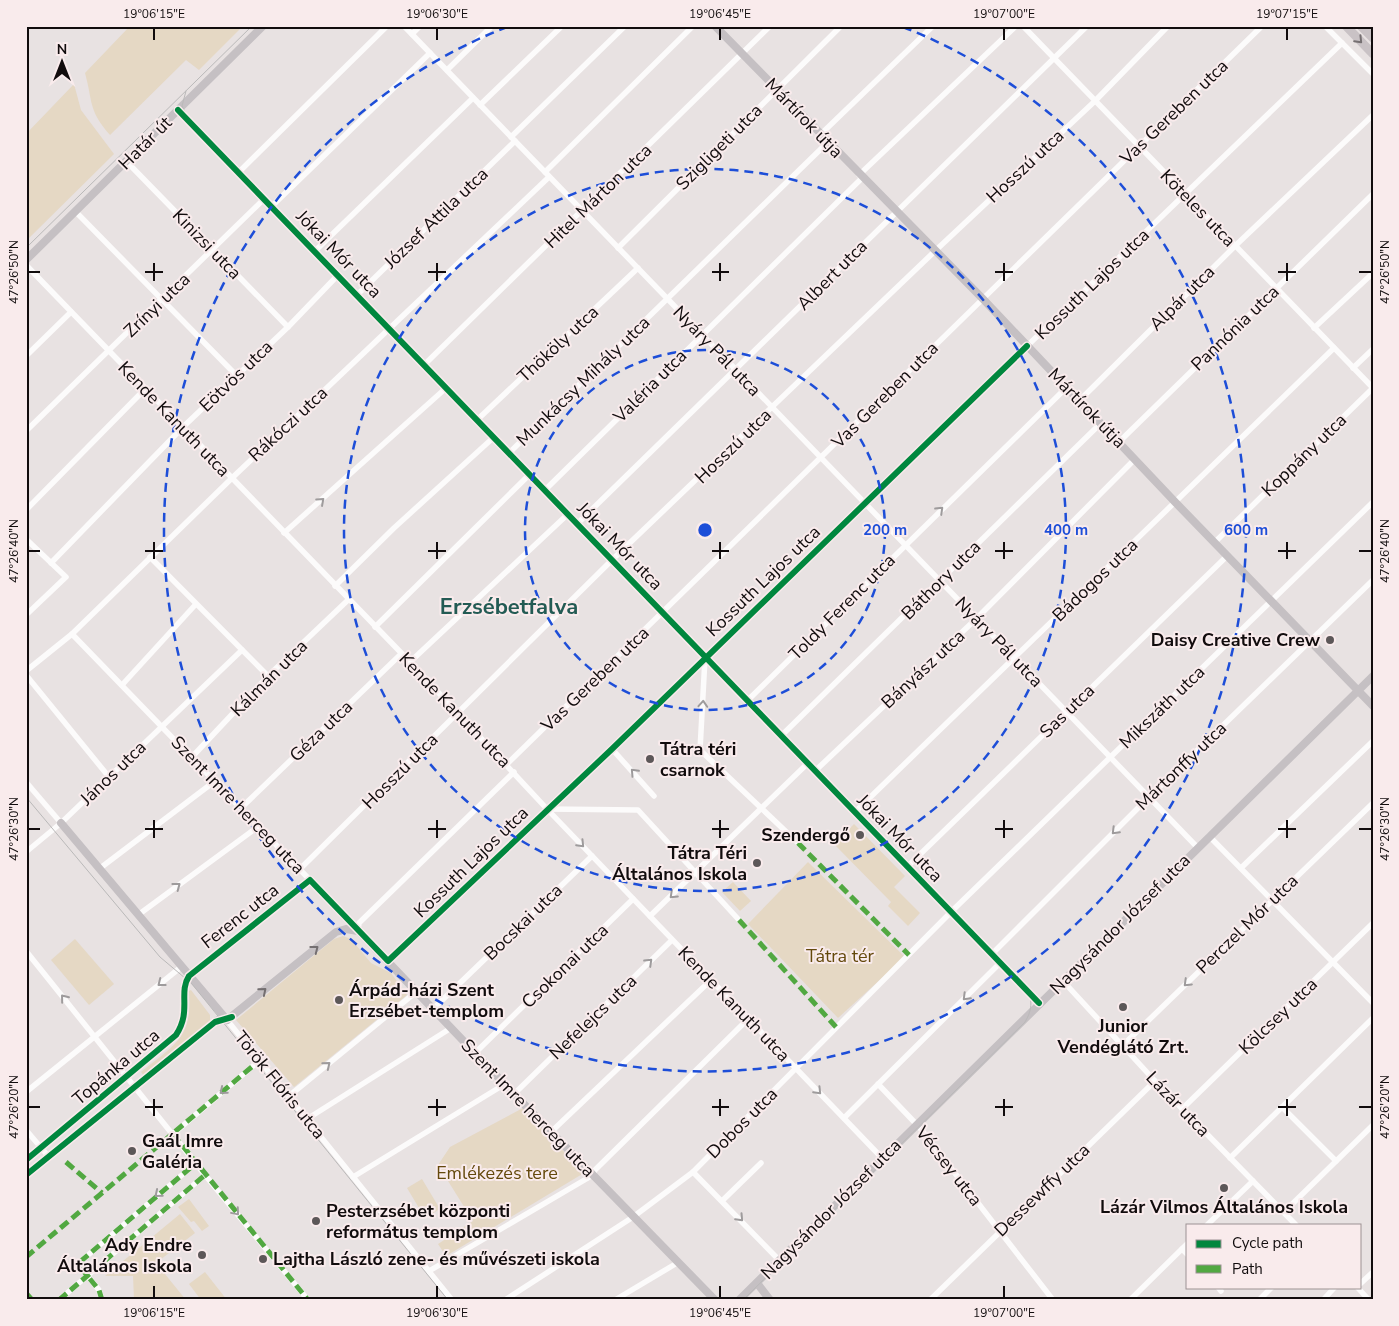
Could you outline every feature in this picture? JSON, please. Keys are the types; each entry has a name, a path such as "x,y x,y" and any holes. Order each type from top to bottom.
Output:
{"main road":[{"path":"1346,26 1373,54"},
{"path":"1361,26 1373,38"}],"street":[{"name":"Határ út","path":"26,260 264,26"},
{"path":"239,172 387,26"},
{"name":"Nyáry Pál utca","path":"404,26 1198,848"},
{"path":"412,34 420,26"},
{"path":"446,70 492,26"},
{"path":"480,105 562,26"},
{"name":"József Attila utca","path":"357,295 625,26"},
{"name":"Rákóczi utca","path":"26,671 72,634 390,328 547,174 693,26"},
{"name":"Mártírok útja","path":"715,26 895,212 983,298 1176,503 1373,706"},
{"name":"Hitel Márton utca","path":"424,365 770,26"},
{"name":"Szigligeti utca","path":"618,248 841,26"},
{"path":"820,134 933,26"},
{"name":"Valéria utca","path":"545,490 861,176 1016,26"},
{"name":"Köteles utca","path":"1023,26 1373,388"},
{"name":"Albert utca","path":"577,524 1087,26"},
{"name":"Hosszú utca","path":"300,869 613,560 935,251 1095,101 1168,26"},
{"name":"Vas Gereben utca","path":"507,764 1262,26"},
{"path":"1325,26 1373,74"},
{"name":"Kossuth Lajos utca","path":"388,961 612,749 1342,43"},
{"path":"272,206 430,53"},
{"path":"316,250 473,98"},
{"name":"Jókai Mór utca","path":"178,110 316,250 705,658 1039,1003"},
{"name":"Alpár utca","path":"1080,400 1235,246 1373,115"},
{"name":"Munkácsy Mihály utca","path":"509,453 828,142"},
{"name":"Kinizsi utca","path":"127,162 288,327"},
{"name":"Pannónia utca","path":"1120,442 1373,194"},
{"name":"Zrínyi utca","path":"26,431 265,198"},
{"path":"75,211 237,376"},
{"name":"Kende Kanuth utca","path":"26,265 410,662 592,856 882,1158"},
{"name":"Thököly utca","path":"477,420 638,268"},
{"path":"1314,328 1373,273"},
{"name":"Eötvös utca","path":"51,563 183,428 288,327 338,275"},
{"path":"26,356 71,312"},
{"name":"Bádogos utca","path":"855,812 1334,348"},
{"path":"1353,368 1373,349"},
{"name":"Toldy Ferenc utca","path":"747,701 1067,387"},
{"path":"284,533 446,388"},
{"name":"Koppány utca","path":"1214,542 1373,388"},
{"path":"26,510 145,389"},
{"name":"Báthory utca","path":"781,736 1100,423"},
{"path":"335,586 394,528 494,437"},
{"name":"Bányász utca","path":"815,771 977,618 1135,459"},
{"path":"375,626 530,475"},
{"name":"Mikszáth utca","path":"951,912 1373,502"},
{"path":"410,662 568,514"},
{"path":"26,539 66,577 26,615"},
{"name":"Sas utca","path":"907,867 1227,556"},
{"path":"150,557 268,676"},
{"name":"Mártonffy utca","path":"992,954 1149,797 1373,580"},
{"name":"Kálmán utca","path":"192,757 268,676 348,600"},
{"path":"122,684 196,604"},
{"name":"Szent Imre herceg utca","path":"72,634 677,1263 715,1300"},
{"name":"János utca","path":"26,852 61,823 242,650"},
{"name":"Géza utca","path":"241,808 402,654"},
{"path":"705,658 700,750 798,843"},
{"path":"26,675 109,777"},
{"name":"Nagysándor József utca","path":"739,1300 916,1123 1373,676"},
{"path":"1241,868 1373,741"},
{"path":"612,749 654,796"},
{"path":"650,916 696,874 707,867 760,814 762,807 808,763"},
{"path":"336,932 346,929 358,931 359,923 514,772"},
{"name":"Török Flóris utca","path":"26,782 290,1096 452,1300"},
{"path":"98,869 215,782"},
{"name":"Perczel Mór utca","path":"1122,1046 1373,803"},
{"path":"548,809 638,810 739,920"},
{"path":"138,916 258,826"},
{"path":"1210,836 1373,1003"},
{"name":"Bocskai utca","path":"433,1009 592,856"},
{"name":"Ferenc utca","path":"189,976 310,880"},
{"name":"Csokonai utca","path":"475,1053 634,899"},
{"name":"Dobos utca","path":"505,1300 633,1217 693,1172 951,912"},
{"path":"336,932 344,922 342,914"},
{"name":"Kölcsey utca","path":"1182,1109 1373,923"},
{"name":"Topánka utca","path":"26,1175 218,1020 227,1020 336,932"},
{"name":"Nefelejcs utca","path":"514,1094 672,940"},
{"path":"26,951 205,1175 308,1300"},
{"path":"844,1118 1000,963"},
{"path":"26,1092 181,967"},
{"name":"Topánka utca","path":"26,1160 128,1077 176,1035 182,1026 186,1007 185,984 189,976"},
{"path":"552,1131 711,980"},
{"name":"Lázár utca","path":"1063,981 1155,1081 1295,1224"},
{"path":"290,1096 416,992"},
{"path":"1230,1158 1373,1018"},
{"path":"429,1270 593,1175 595,1170 748,1019"},
{"path":"307,1119 451,1028"},
{"path":"173,1134 260,1060"},
{"name":"Dessewffy utca","path":"930,1300 1155,1081"},
{"path":"353,1177 505,1084"},
{"name":"Vécsey utca","path":"878,1084 916,1123 1052,1300"},
{"path":"1282,1107 1336,1161"},
{"path":"1284,1212 1373,1125"},
{"path":"26,1130 49,1157"},
{"path":"102,1300 99,1290 81,1268 81,1261 85,1255 196,1163"},
{"path":"723,1200 761,1163"},
{"path":"693,1172 723,1200 779,1260"},
{"path":"59,1300 205,1175"},
{"path":"1208,1224 1253,1181"},
{"path":"1130,1300 1186,1245"},
{"path":"1182,1248 1186,1253"},
{"path":"615,1300 677,1263"},
{"path":"1362,1282 1373,1272"},
{"path":"757,1283 770,1300"},
{"path":"1259,1300 1271,1288"},
{"path":"1323,1300 1335,1288"},
{"path":"1358,1288 1369,1300"}],"green space":[{"path":"130,26 243,26 199,70 186,60 110,135 98,119 92,105 85,73"},
{"path":"74,84 81,110 114,154 26,241 26,134"},
{"path":"854,824 905,876 894,887 920,913 908,926 888,906 891,902 834,844"},
{"name":"Tátra tér","path":"808,862 905,957 838,1018 748,924"},
{"path":"733,882 751,901 740,911 722,892"},
{"path":"343,936 351,939 371,963 391,973 407,995 294,1087 236,1020 334,939"},
{"path":"75,939 114,984 89,1005 51,960"},
{"path":"191,990 210,1015 210,1021 144,1076 141,1072 172,1047 184,1030 188,1020 189,991"},
{"name":"Emlékezés tere","path":"523,1108 584,1173 446,1256 438,1244 473,1221 438,1165 450,1147"},
{"path":"422,1179 440,1209 425,1218 407,1188"},
{"path":"189,1199 209,1226 202,1231 178,1207"},
{"path":"180,1214 195,1233 156,1263 186,1300 134,1300 133,1276 105,1276"},
{"path":"205,1272 227,1300 201,1300 189,1284"}],"tram line":[{"path":"26,248 252,26"},
{"path":"186,91 182,106 187,116 1027,989 1031,1008 1025,1022 743,1300"},
{"path":"26,797 160,957 192,984 448,1300"}],"marked path":[{"path":"798,843 909,955"},
{"path":"739,920 836,1027"},
{"path":"26,1257 260,1060"},
{"path":"173,1134 308,1300"},
{"path":"66,1162 102,1193"},
{"path":"102,1300 99,1290 81,1268 81,1261 196,1163"},
{"path":"59,1300 205,1175"},
{"path":"26,1293 32,1300"}],"cycle path":[{"path":"178,110 1039,1003"},
{"path":"26,1160 176,1035 183,1018 185,989 189,976 310,880 388,961 612,749 1027,346"},
{"path":"26,1175 215,1022 232,1017"}],"place":[{"name":"Daisy Creative Crew","path":"1330,640"},
{"name":"Tátra téri csarnok","path":"650,759"},
{"name":"Szendergő","path":"860,835"},
{"name":"Tátra Téri Általános Iskola","path":"757,863"},
{"name":"Árpád-házi Szent Erzsébet-templom","path":"339,1000"},
{"name":"Junior Vendéglátó Zrt.","path":"1123,1007"},
{"name":"Gaál Imre Galéria","path":"132,1151"},
{"name":"Lázár Vilmos Általános Iskola","path":"1224,1188"},
{"name":"Pesterzsébet központi református templom","path":"316,1221"},
{"name":"Ady Endre Általános Iskola","path":"202,1255"},
{"name":"Lajtha László zene- és művészeti iskola","path":"263,1259"}],"district":[{"name":"Erzsébetfalva","path":"509,607"}]}
